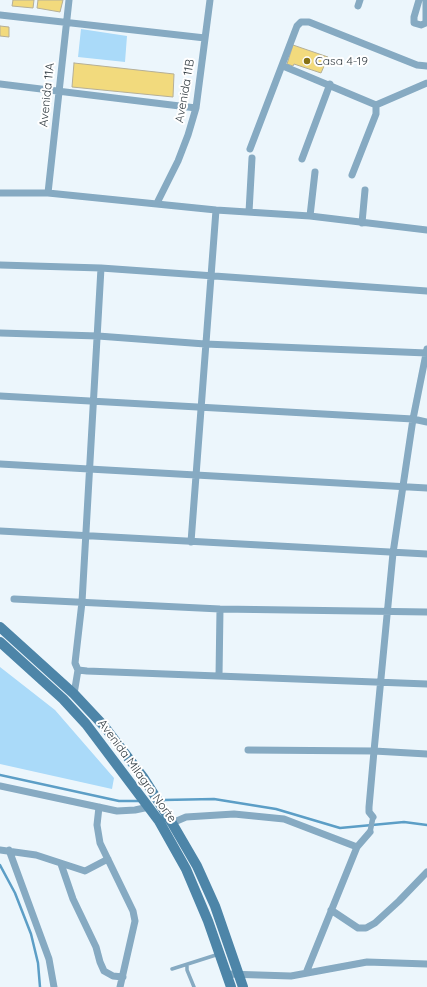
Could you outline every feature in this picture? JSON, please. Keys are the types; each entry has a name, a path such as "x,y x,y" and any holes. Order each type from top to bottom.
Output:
{"main road":[{"name":"Avenida Milagro Norte","path":"0,627 74,694 108,732 142,778 172,823 197,866 215,906 243,987"},
{"name":"Avenida Milagro Norte","path":"0,642 63,699 86,724 159,820 186,869 220,954 231,987"}],"street":[{"name":"Avenida 11A","path":"48,193 69,0"},
{"name":"Avenida 11B","path":"157,203 178,161 196,108 210,0"},
{"path":"419,0 414,17 414,23 421,25 426,23 426,0"},
{"path":"0,15 205,38"},
{"path":"250,149 297,26 301,22 309,22 417,65 427,66"},
{"path":"283,66 330,84 376,105 427,83"},
{"path":"0,84 196,108"},
{"path":"302,159 330,84"},
{"path":"352,175 376,114 376,105"},
{"path":"249,212 252,158"},
{"path":"310,216 315,172"},
{"path":"362,223 365,190"},
{"path":"0,192 48,193 216,210 310,216 427,230"},
{"path":"191,542 216,210"},
{"path":"0,265 101,268 427,291"},
{"path":"74,694 78,670 75,663 82,602 101,268"},
{"path":"0,333 98,336 205,344 427,351 412,419 393,553 369,812 372,817 370,832 357,847 306,973"},
{"path":"0,396 412,419 427,422"},
{"path":"0,464 427,488"},
{"path":"0,531 427,554"},
{"path":"14,599 220,609 388,610 427,612"},
{"path":"219,676 220,609"},
{"path":"78,670 427,684"},
{"path":"248,750 427,754"},
{"path":"0,786 116,811 135,810 149,807"},
{"path":"98,807 98,834 108,859 133,911 135,921 120,987"},
{"path":"172,823 186,817 234,814 284,819 357,847"},
{"path":"0,850 9,850 36,855 85,871 108,859"},
{"path":"9,850 49,958 54,987"},
{"path":"61,864 73,899 96,947 104,971 113,976 123,977"},
{"path":"331,910 358,928 366,928 374,923 394,905 427,872"},
{"path":"227,974 239,973 291,976 367,962 427,964"}],"lane":[{"path":"172,969 187,966 220,954"},
{"path":"187,966 187,970 194,987"}],"shaded area":[{"path":"81,29 127,36 125,62 78,57"},
{"path":"0,667 55,710 114,778 112,789 0,764"}],"building":[{"path":"13,0 34,0 33,8 12,6"},
{"path":"38,0 63,0 60,12 37,8"},
{"path":"0,26 9,27 9,37 0,36"},
{"name":"Casa 4-19","path":"293,45 328,57 321,73 294,64 293,66 287,64"},
{"path":"74,63 174,74 173,97 72,87"}],"waterway":[{"path":"0,775 119,801 139,801"},
{"path":"163,800 214,799 276,809 340,828 404,822 427,825"},
{"path":"0,865 15,893 31,934 38,963 40,987"}],"place":[{"name":"Casa 4-19","path":"307,61"}]}
